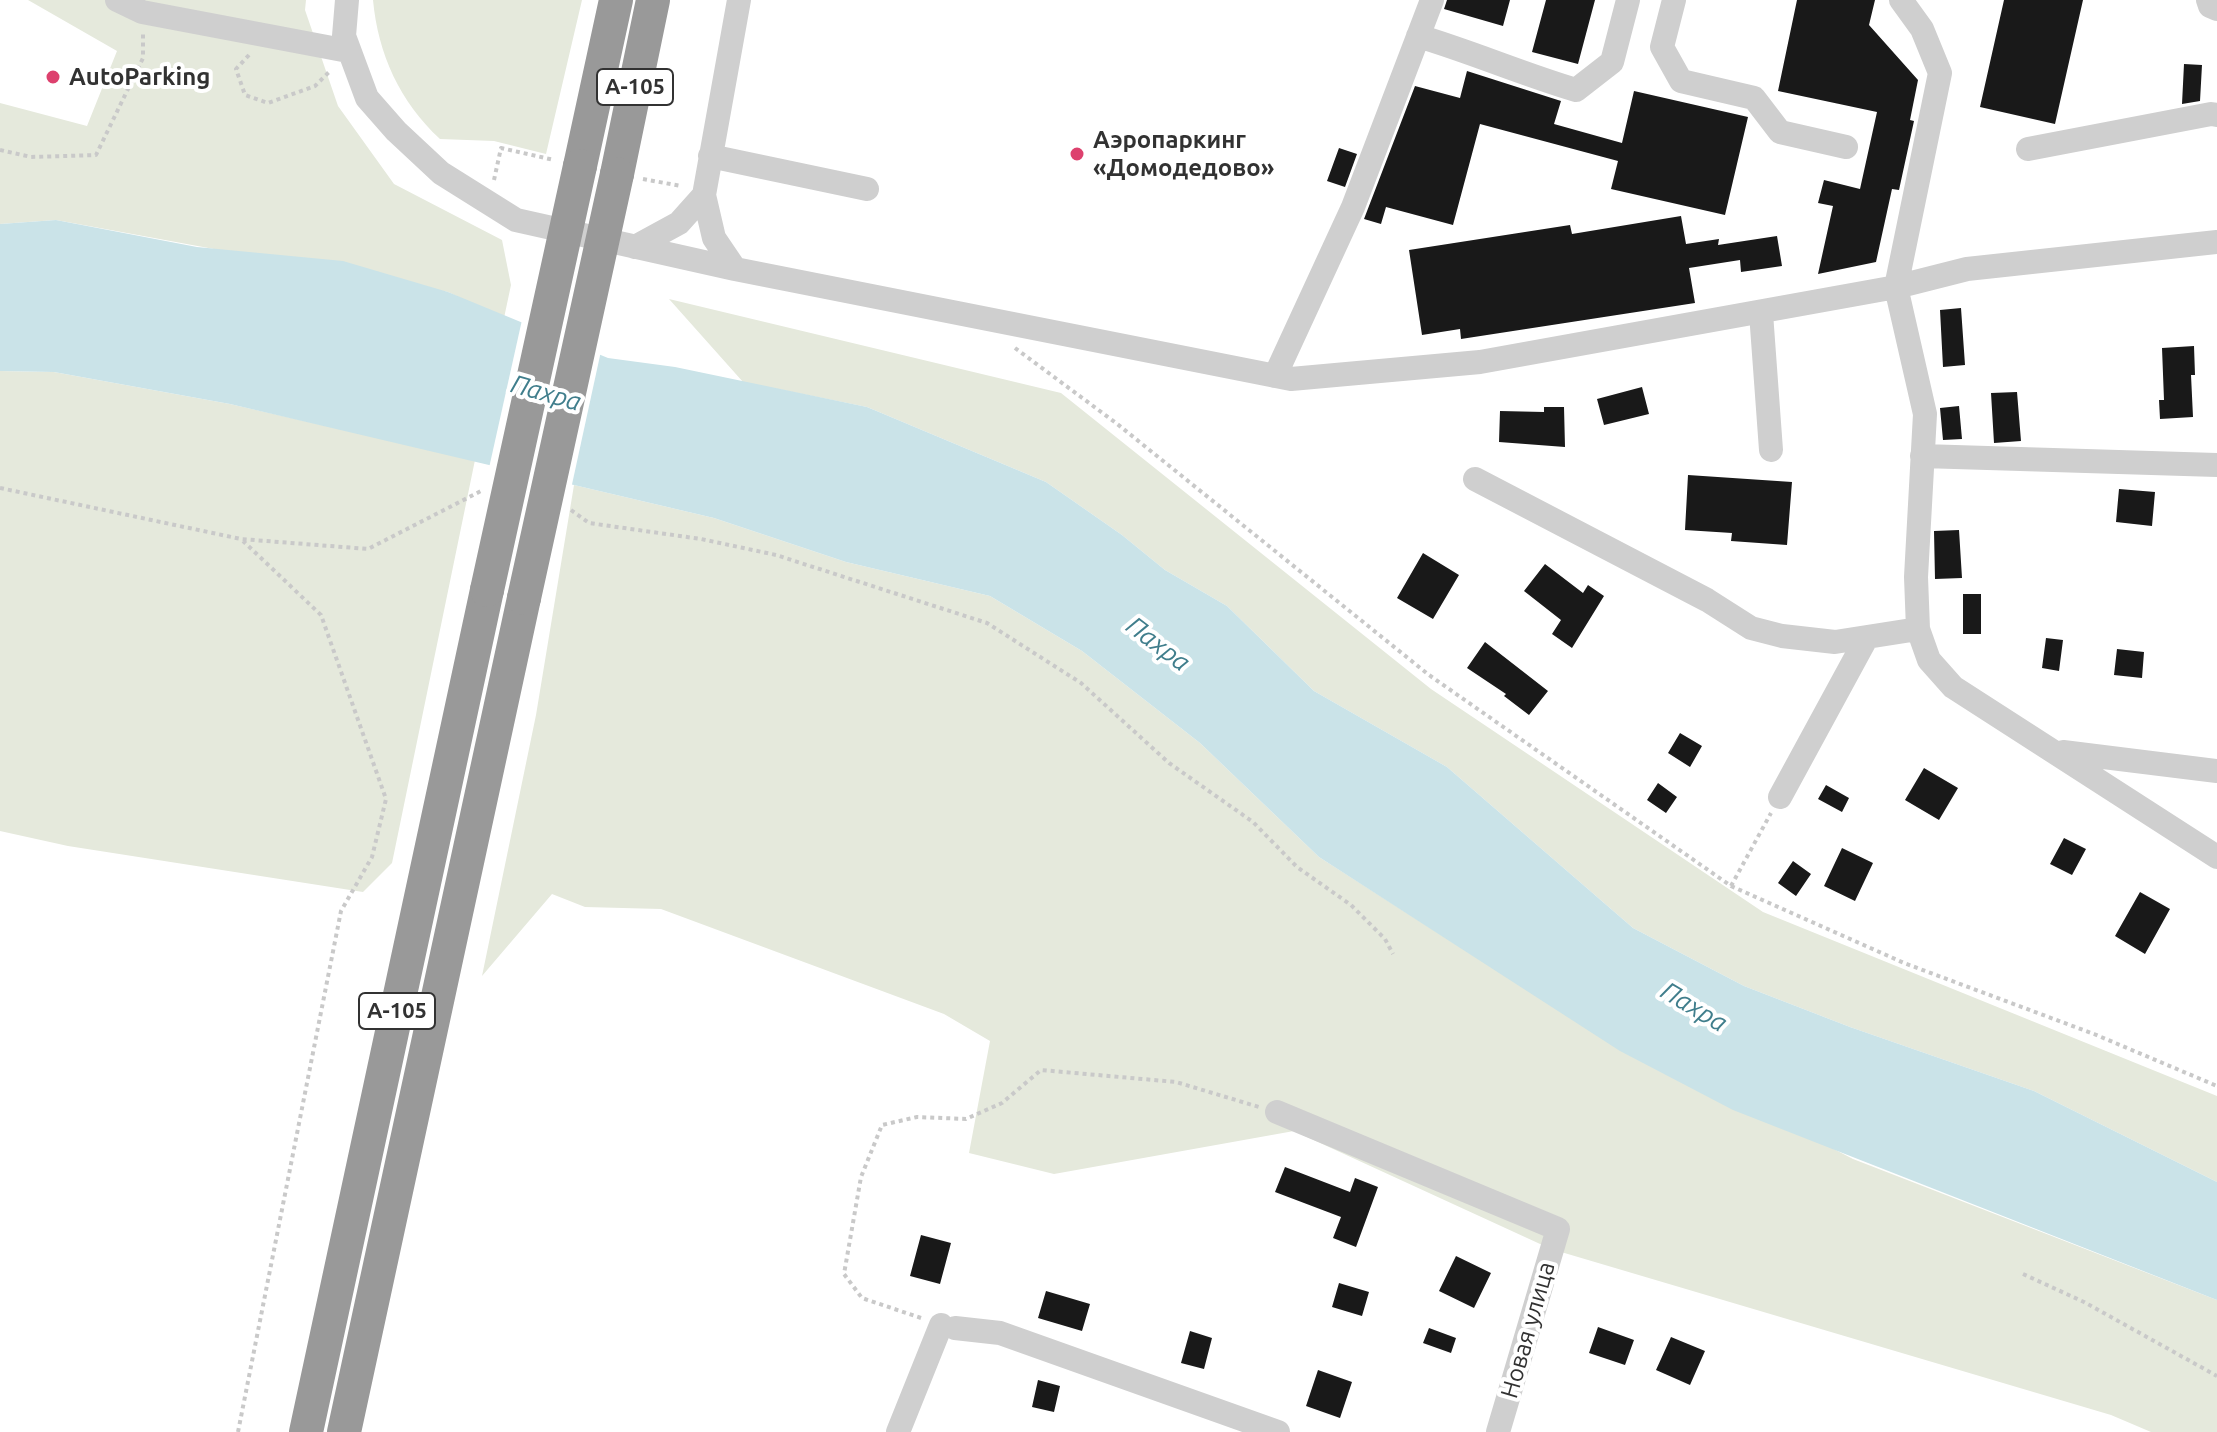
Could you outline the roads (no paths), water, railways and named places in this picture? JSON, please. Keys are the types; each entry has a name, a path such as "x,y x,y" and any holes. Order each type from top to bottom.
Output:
{"highway":[{"name":"А-105","path":"306,1432 616,0"},
{"name":"А-105","path":"344,1432 653,0"}],"street":[{"path":"117,0 142,12 348,51"},
{"path":"347,0 344,36 367,98 396,131 441,173 516,220 735,269 1291,379 1480,362 1761,313 1896,287 1967,269 2217,242"},
{"path":"735,269 714,238 704,193 739,0"},
{"path":"1275,376 1353,207 1432,0"},
{"path":"1418,36 1477,54 1504,69 1576,90 1612,62 1628,0"},
{"path":"1674,0 1662,47 1681,81 1754,98 1780,132 1846,147"},
{"path":"1901,0 1922,29 1940,73 1896,287 1925,414 1916,577 1918,629 1929,660 1953,687 2217,857"},
{"path":"2208,0 2210,6 2217,9"},
{"path":"2028,149 2217,115"},
{"path":"710,156 867,189"},
{"path":"635,247 679,223 704,193"},
{"path":"1761,313 1771,450"},
{"path":"1922,456 2217,465"},
{"path":"1475,479 1707,600 1751,628 1782,636 1835,642 1918,629"},
{"path":"1780,797 1867,637"},
{"path":"2056,751 2217,771"},
{"name":"Новая улица","path":"1277,1112 1558,1229 1498,1432"},
{"path":"898,1432 948,1327 1000,1333 1278,1432"}],"water":[{"name":"Пахра","path":"56,220 197,247 343,261 448,292 608,358 675,367 867,407 1046,482 1122,535 1165,570 1227,606 1314,691 1447,767 1633,928 1744,986 1850,1027 2034,1091 2217,1182 2217,1300 1733,1110 1620,1051 1319,857 1200,743 1082,651 990,596 846,562 714,518 230,404 54,372 0,371 0,224"}],"place":[{"name":"AutoParking","path":"53,77"},
{"name":"Аэропаркинг «Домодедово»","path":"1077,154"}]}
